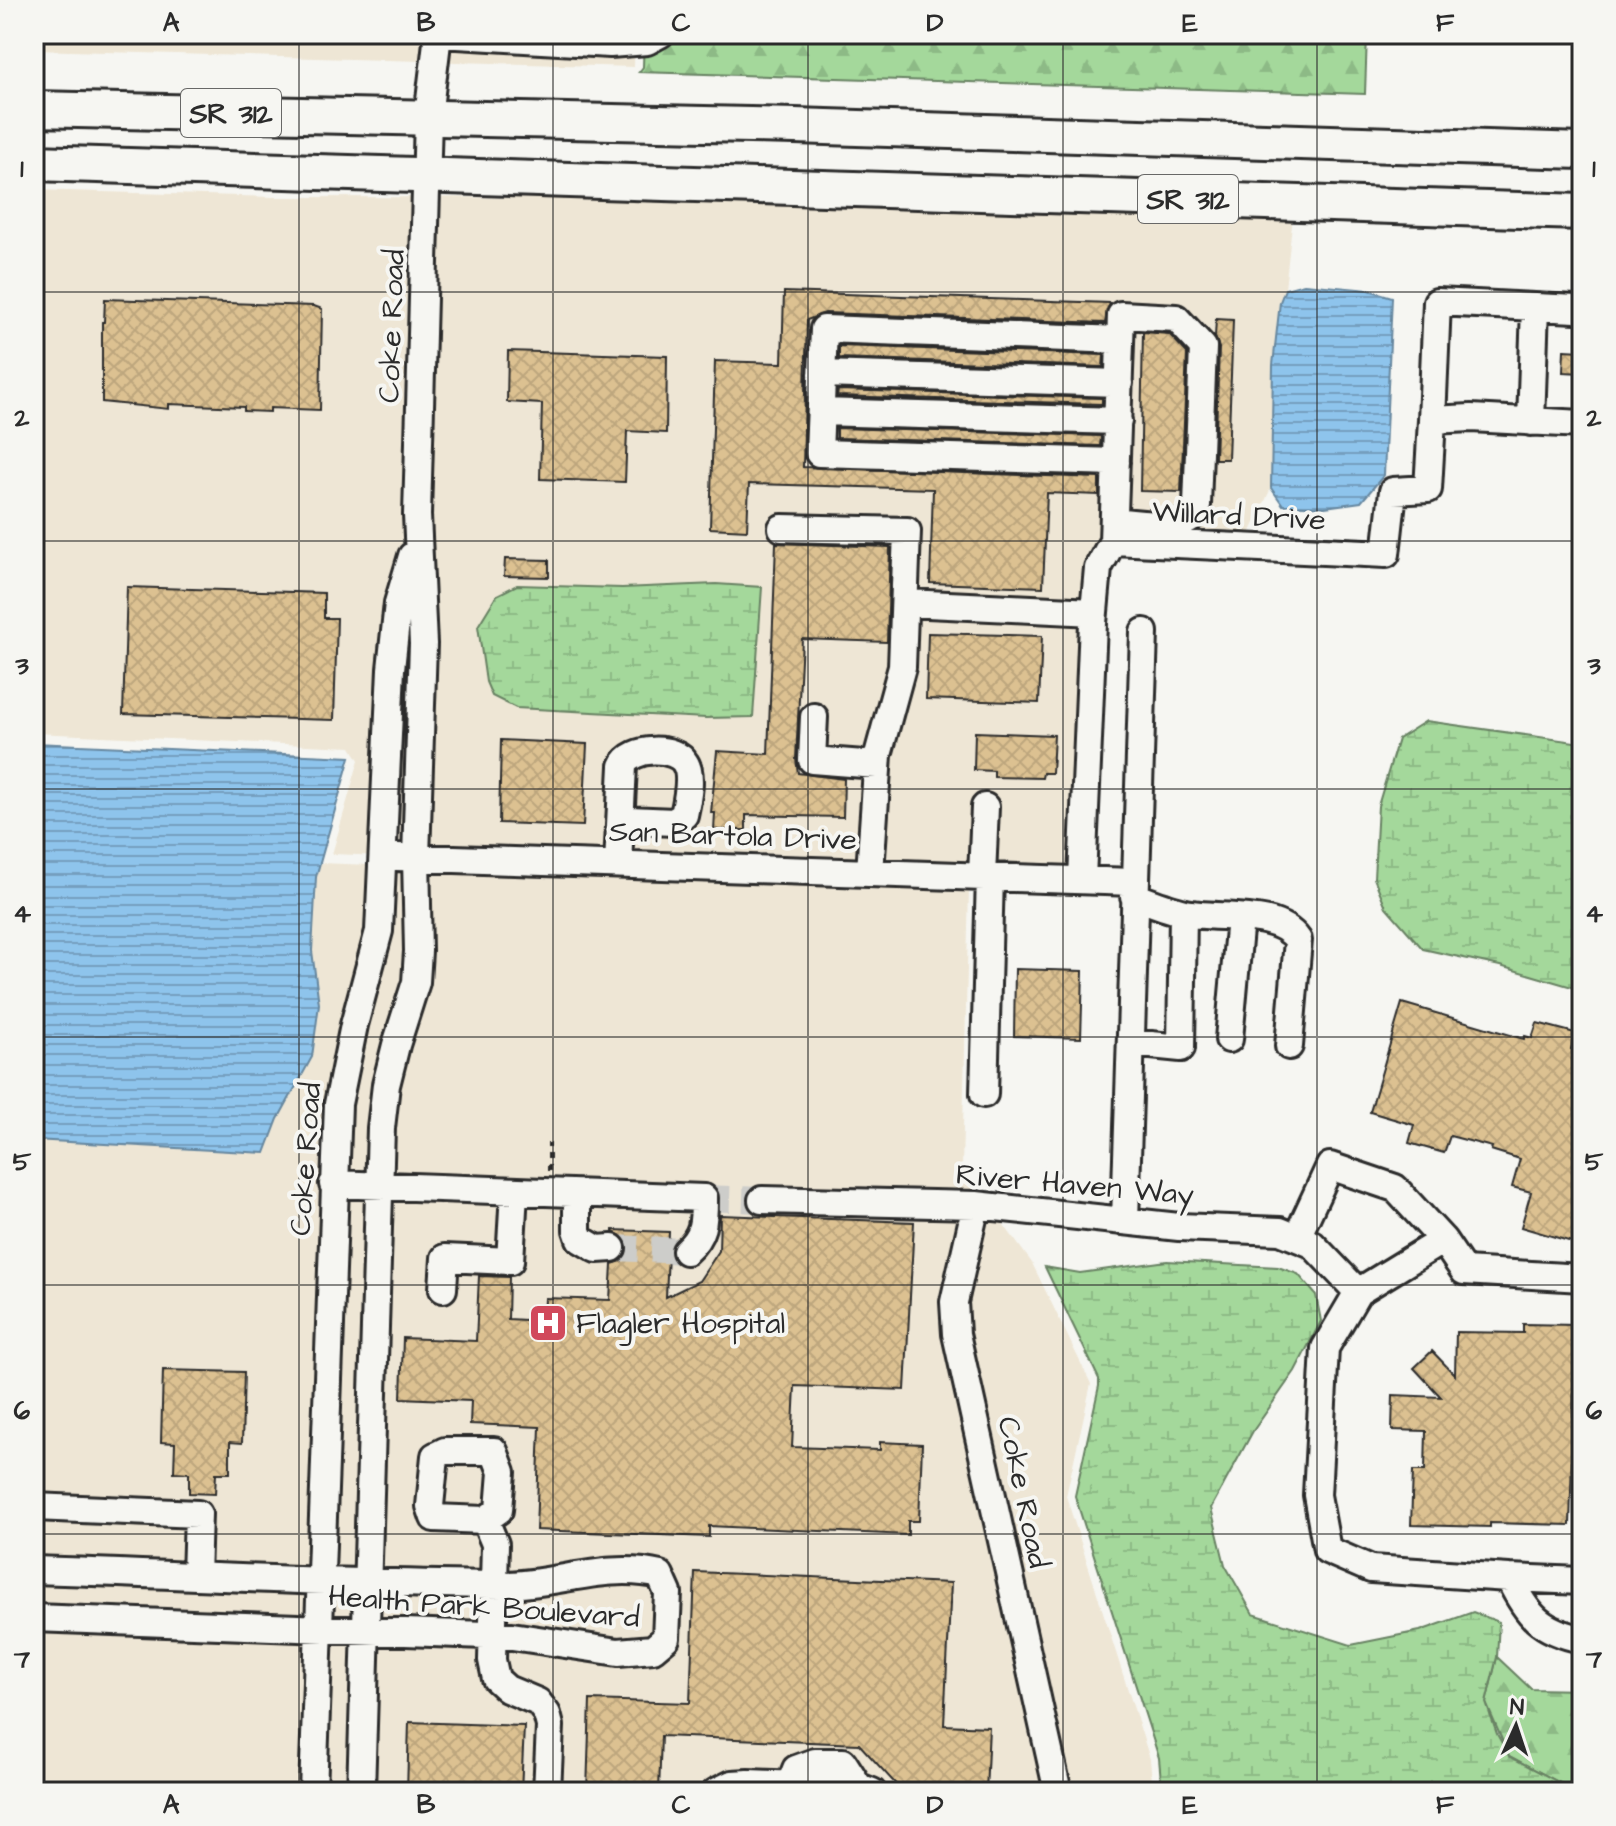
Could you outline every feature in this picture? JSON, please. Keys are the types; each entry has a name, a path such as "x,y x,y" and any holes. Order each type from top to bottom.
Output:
{"main road":[{"name":"SR 312","path":"34,109 428,117 1582,151"},
{"name":"SR 312","path":"34,163 1582,212"}],"street":[{"path":"440,34 610,44 647,41 660,34"},
{"name":"Coke Road","path":"361,1792 381,1128 386,1085 416,982 418,951 416,857 423,644 417,538 428,117 440,34"},
{"path":"1576,309 1437,302 1432,420 1471,418 1582,424"},
{"path":"1531,422 1535,307"},
{"path":"1121,315 1176,318 1203,347 1197,505 1191,517 1168,525 1114,531 1119,383 1121,315"},
{"path":"1116,462 819,453 824,329 1120,340"},
{"path":"822,374 1119,383"},
{"path":"821,412 1118,421"},
{"name":"Willard Drive","path":"1082,879 1098,568 1114,531 1386,554 1393,491 1428,489 1432,420"},
{"path":"782,528 907,531 902,667 877,765 870,872"},
{"name":"Coke Road","path":"313,1792 338,1104 344,1068 379,931 391,669 398,603 417,538"},
{"path":"906,603 1094,612"},
{"path":"1125,1220 1144,632"},
{"path":"814,717 812,760 877,765"},
{"path":"984,1094 985,807"},
{"path":"618,864 620,835"},
{"name":"San Bartola Drive","path":"382,856 1082,879 1134,889 1183,913 1274,921 1292,932 1298,940 1289,1046"},
{"path":"1131,1043 1181,1048 1183,913"},
{"path":"1229,1039 1240,918"},
{"path":"1297,1237 1330,1166 1395,1188 1443,1240 1464,1271 1582,1278"},
{"path":"333,1184 704,1198 704,1225 698,1240 686,1251"},
{"path":"443,1289 445,1258 510,1261 514,1192"},
{"path":"577,1195 580,1239 597,1249 612,1248"},
{"name":"River Haven Way","path":"762,1200 976,1205 1179,1227 1280,1231 1312,1244 1358,1292"},
{"name":"Coke Road","path":"976,1205 954,1302 956,1334 1058,1792"},
{"path":"1443,1240 1358,1292 1325,1348 1317,1495 1327,1550 1371,1569 1582,1581"},
{"path":"34,1507 198,1514 196,1576"},
{"path":"485,1520 495,1544 492,1660 496,1679 507,1689 538,1702 547,1714 550,1726 547,1792"},
{"name":"Health Park Boulevard","path":"34,1570 494,1585 638,1570 660,1575 668,1593 666,1638 653,1649 618,1652 492,1635 34,1618"},
{"path":"1509,1578 1523,1606 1544,1628 1582,1639"},
{"path":"716,1792 732,1784 866,1789"}],"path":[{"path":"549,1143 549,1177"}],"shaded area":[{"path":"34,34 635,34 634,67 34,50"},
{"path":"34,190 273,197 775,198 1293,216 1285,289 1280,302 1271,488 1243,549 1106,546 1092,871 485,860 332,854 359,760 351,747 34,733","holes":["716,584 753,588 706,718 637,713 517,585 622,588"]},
{"name":"Flagler Hospital","path":"320,863 969,889 962,1168 1032,1263 1091,1384 1066,1496 1150,1759 1153,1792 34,1792 34,1140 265,1153 278,1119 312,1057 319,1004 312,951 316,877"}],"green space":[{"path":"644,34 1367,34 1365,94 639,72 643,67"},
{"path":"716,584 762,587 753,717 706,718 516,708 492,696 486,682 478,626 497,595 517,585 622,588"},
{"path":"1426,721 1582,743 1582,990 1500,966 1423,949 1386,907 1374,878 1378,806 1398,739"},
{"path":"1167,1261 1278,1267 1298,1274 1316,1295 1321,1321 1295,1371 1253,1431 1211,1508 1225,1565 1253,1614 1351,1645 1420,1631 1473,1612 1499,1622 1497,1657 1486,1703 1497,1734 1509,1756 1577,1792 1162,1792 1159,1758 1075,1496 1099,1379 1045,1267 1080,1273"},
{"path":"1497,1657 1531,1689 1582,1690 1582,1792 1509,1756 1486,1703"}],"water":[{"path":"1304,284 1369,290 1392,297 1384,475 1361,502 1325,507 1283,505 1271,488 1273,365 1280,302 1285,289"},
{"path":"34,743 350,757 316,877 312,951 319,1004 312,1057 278,1119 265,1153 34,1140"}],"building":[{"path":"784,292 1110,303 1105,323 825,313 807,320 803,467 1099,478 1099,495 1047,493 1043,587 930,583 933,489 749,484 747,530 710,528 715,361 782,363"},
{"path":"105,299 314,306 322,309 320,410 270,408 270,412 244,411 244,407 169,404 169,409 102,402"},
{"path":"1216,319 1233,320 1228,459 1215,459 1219,348 1215,337"},
{"path":"1143,332 1169,334 1187,353 1181,492 1140,491"},
{"path":"839,346 1104,355 1103,367 839,358"},
{"path":"1564,350 1582,351 1582,373 1563,372"},
{"path":"508,351 667,356 666,433 627,431 625,482 540,479 542,404 507,402"},
{"path":"838,390 1102,398 1102,404 837,396"},
{"path":"837,428 1101,436 1100,446 837,438"},
{"path":"776,543 890,547 887,642 802,639 796,759 798,773 844,779 843,817 746,815 746,830 714,830 715,813 711,813 717,751 768,754"},
{"path":"505,559 549,560 549,577 504,576"},
{"path":"127,587 324,593 324,618 337,618 334,720 123,714"},
{"path":"928,633 1042,636 1039,703 926,699"},
{"path":"975,732 1054,735 1052,773 1043,773 1042,778 994,777 994,771 974,770"},
{"path":"501,740 587,744 583,826 499,823"},
{"path":"1015,969 1083,971 1081,1038 1014,1036"},
{"path":"1402,1003 1524,1039 1525,1036 1532,1038 1537,1023 1575,1033 1571,1049 1582,1052 1582,1245 1521,1227 1531,1192 1512,1187 1520,1159 1491,1150 1492,1147 1450,1136 1444,1153 1409,1143 1414,1125 1370,1112"},
{"path":"720,1215 914,1222 905,1390 795,1386 792,1447 880,1450 880,1442 922,1444 919,1521 908,1521 908,1535 709,1526 709,1537 536,1530 540,1427 470,1424 471,1401 401,1398 403,1338 476,1341 479,1276 509,1277 508,1319 544,1321 545,1298 610,1300 612,1264 622,1261 628,1248 625,1238 613,1230 669,1232 666,1297 699,1281 719,1251"},
{"path":"1523,1324 1576,1325 1570,1525 1411,1525 1413,1471 1425,1471 1426,1431 1392,1430 1393,1395 1441,1397 1414,1368 1432,1351 1455,1375 1456,1332 1523,1333"},
{"path":"163,1370 244,1372 242,1443 230,1442 230,1473 216,1473 215,1494 189,1493 189,1473 174,1472 175,1443 161,1442"},
{"path":"695,1572 951,1583 944,1725 989,1727 986,1792 903,1792 859,1744 661,1736 659,1792 587,1792 590,1700 690,1703"},
{"path":"409,1722 524,1726 521,1792 407,1792"}],"tunnel":[{"path":"704,1198 762,1200"},
{"path":"612,1248 686,1251"}],"place":[{"name":"Flagler Hospital","path":"548,1323"}]}
